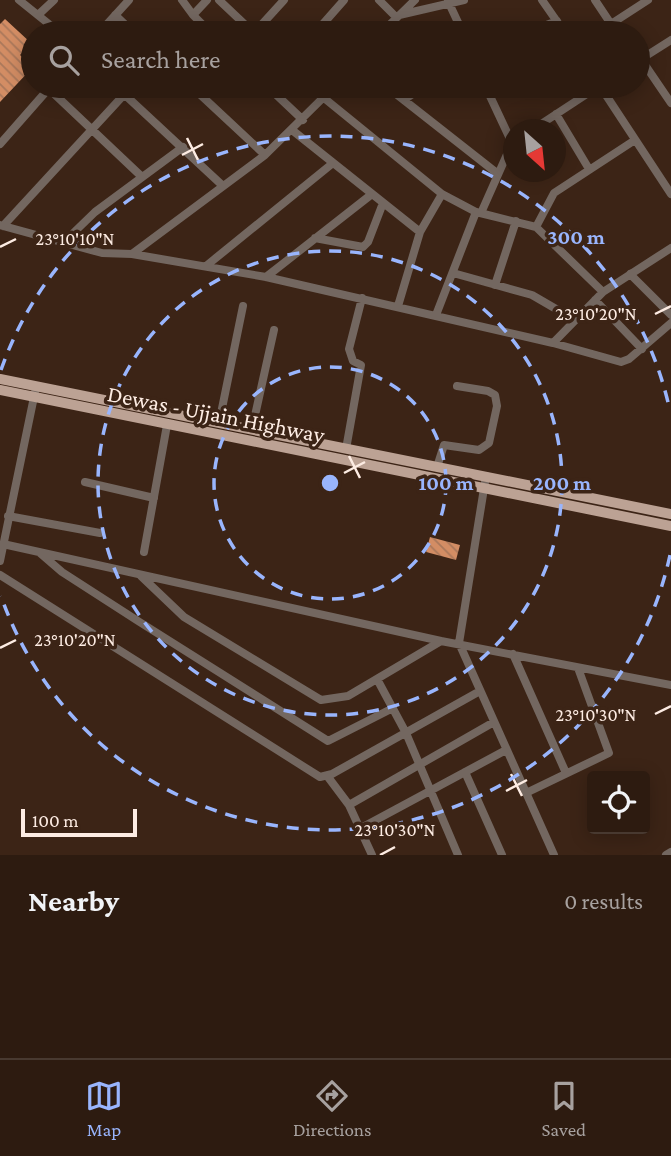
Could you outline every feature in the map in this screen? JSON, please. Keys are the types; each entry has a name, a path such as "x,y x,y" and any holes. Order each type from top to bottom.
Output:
{"main road":[{"name":"Dewas - Ujjain Highway","path":"0,379 671,514"},
{"name":"Dewas - Ujjain Highway","path":"0,390 671,526"}],"street":[{"path":"19,0 45,21"},
{"path":"38,15 54,0"},
{"path":"110,21 129,0"},
{"path":"182,0 199,21"},
{"path":"193,15 207,0"},
{"path":"219,0 241,21"},
{"path":"265,21 284,0"},
{"path":"326,21 344,0"},
{"path":"379,0 395,16"},
{"path":"391,21 415,0"},
{"path":"395,16 464,0"},
{"path":"542,0 557,21"},
{"path":"595,0 609,21"},
{"path":"616,21 648,0"},
{"path":"449,2 458,21"},
{"path":"115,15 121,21"},
{"path":"650,54 671,40"},
{"path":"650,74 671,103"},
{"path":"0,144 40,98"},
{"path":"61,98 141,176"},
{"path":"120,98 2,225 102,253 132,254 266,276 552,343 621,362 642,349 671,323"},
{"path":"128,98 223,186"},
{"path":"204,98 265,155"},
{"path":"280,98 303,120"},
{"path":"132,254 265,155 324,98 443,194 478,213 536,227 603,292"},
{"path":"401,98 498,174"},
{"path":"491,98 503,124"},
{"path":"549,119 581,98"},
{"path":"607,98 667,181 671,194"},
{"path":"556,114 589,169"},
{"path":"292,130 420,232"},
{"path":"536,227 554,193 635,140"},
{"path":"64,242 95,212 183,147"},
{"path":"206,266 333,163"},
{"path":"436,315 478,213 503,163"},
{"path":"266,276 372,194"},
{"path":"398,306 420,232 443,194"},
{"path":"315,238 363,247 368,242 383,203"},
{"path":"495,285 516,221"},
{"path":"552,343 603,292 671,248"},
{"path":"453,273 532,295 575,320"},
{"path":"631,274 671,315"},
{"path":"346,449 361,365 353,361 349,349 362,298"},
{"path":"595,300 642,349"},
{"path":"219,423 243,306"},
{"path":"252,429 274,330"},
{"path":"437,467 444,445 479,450 489,443 497,405 495,395 488,391 457,386"},
{"path":"0,561 2,539 36,387"},
{"path":"144,552 167,425"},
{"path":"486,476 459,643 554,855"},
{"path":"85,482 155,498"},
{"path":"8,516 100,533"},
{"path":"2,539 40,553 141,576 304,608 441,641 671,685"},
{"path":"40,553 62,572 328,741 393,708"},
{"path":"0,575 317,776 328,777 480,691"},
{"path":"141,576 184,617 321,700 338,700 441,641"},
{"path":"513,654 566,773"},
{"path":"526,793 609,753 578,668"},
{"path":"377,679 406,733 458,855"},
{"path":"349,804 419,762 494,722"},
{"path":"361,828 506,750"},
{"path":"465,772 502,855"},
{"path":"328,777 349,804 372,855"}],"building":[{"path":"5,19 21,34 21,80 0,102 0,24"},
{"path":"430,537 460,545 456,560 426,552"}]}
